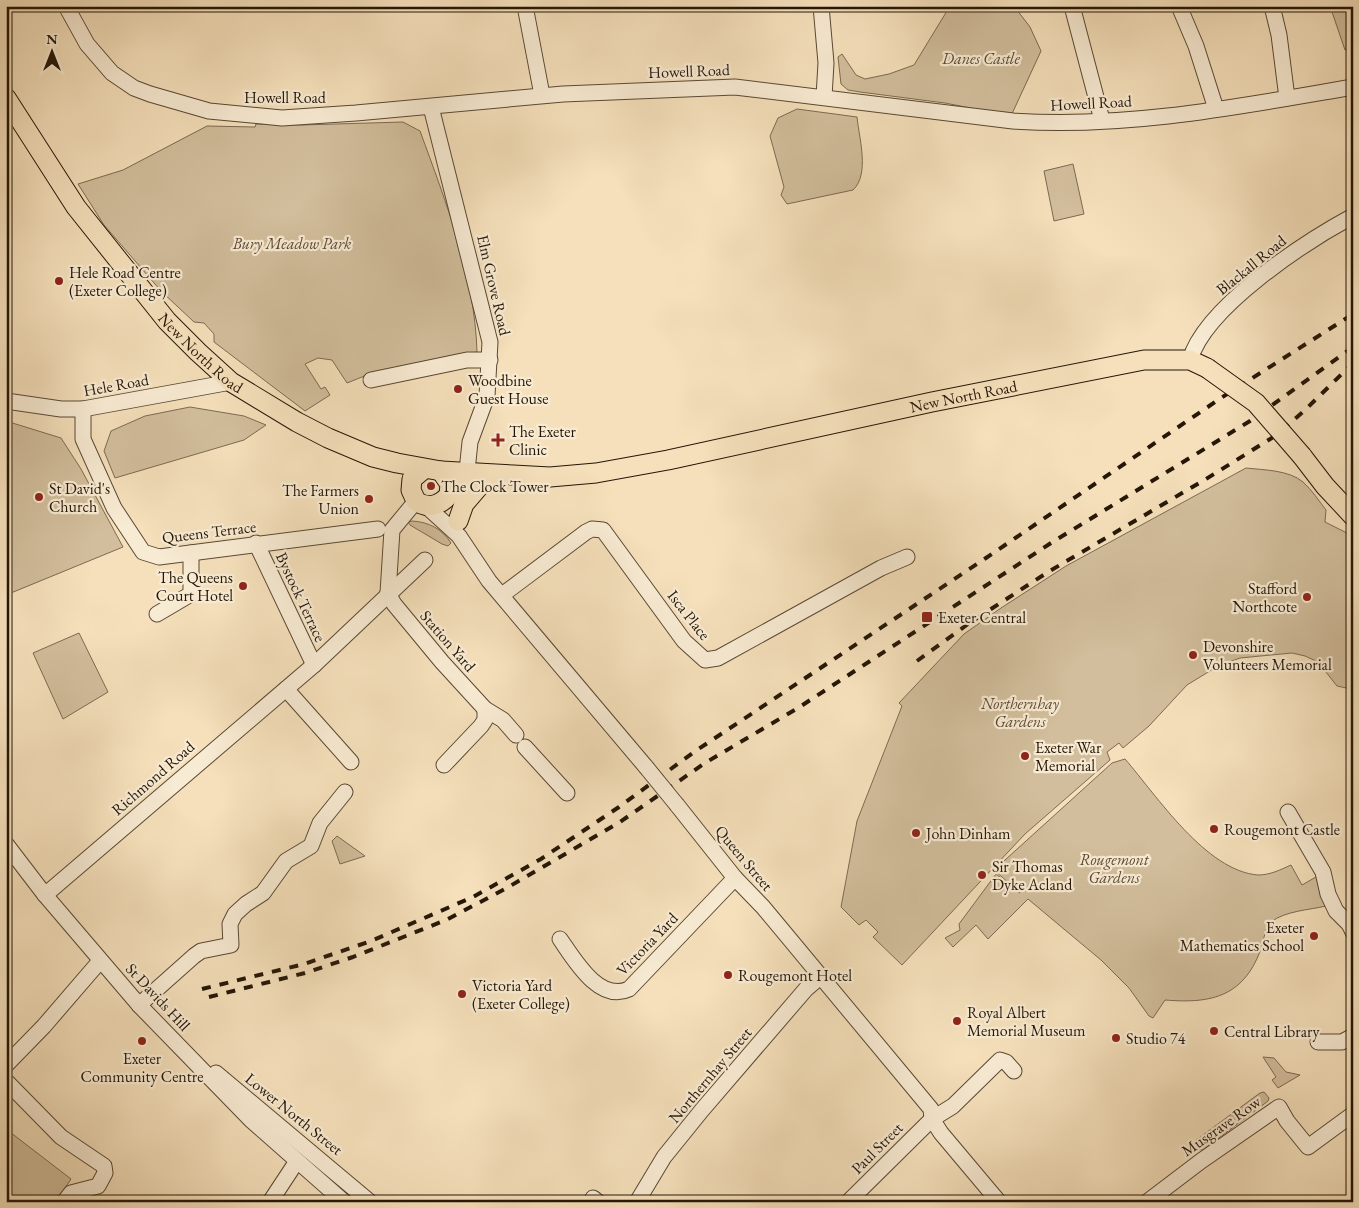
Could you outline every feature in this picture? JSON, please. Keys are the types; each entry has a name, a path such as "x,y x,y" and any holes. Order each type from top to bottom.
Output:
{"main road":[{"name":"New North Road","path":"6,98 76,207 110,251 167,321 231,382 320,434 373,457 391,469 417,499 439,504 448,495 512,475"},
{"name":"New North Road","path":"373,457 433,470 512,475 550,477 615,471 932,402 1111,366 1144,360 1190,360 1207,368 1256,403 1325,486 1353,516"},
{"path":"417,499 415,475 433,470 450,484 448,495"},
{"path":"459,528 464,504 482,483"}],"street":[{"name":"Howell Road","path":"66,6 87,44 112,73 134,88 177,104 209,111 282,118 431,107 542,95 735,87 1014,121 1059,124 1216,109 1353,87"},
{"path":"524,6 542,95"},
{"path":"821,6 825,44 824,97"},
{"path":"1072,6 1102,120"},
{"path":"1179,6 1196,46 1216,109"},
{"path":"1272,6 1279,35 1288,98"},
{"name":"Elm Grove Road","path":"431,107 487,323 490,360 487,396 470,442 467,471"},
{"name":"Blackall Road","path":"1190,360 1192,351 1217,316 1290,255 1353,216"},
{"path":"371,380 467,360 490,360"},
{"name":"Hele Road","path":"6,401 61,409 84,409 231,382"},
{"name":"Queens Terrace","path":"84,409 83,439 114,508 143,552 159,557 256,543 378,529"},
{"name":"Queen Street","path":"448,495 459,528 502,595 646,767 735,878 762,907 931,1109 932,1120 941,1133 999,1202"},
{"path":"388,593 392,530 417,499"},
{"name":"Queen Street","path":"417,499 459,528"},
{"name":"Isca Place","path":"502,595 586,532 597,528 602,530 684,642 702,658 710,661 881,568 906,557"},
{"name":"Bystock Terrace","path":"256,543 314,665"},
{"path":"157,614 191,594 191,553"},
{"name":"Richmond Road","path":"44,894 209,752 314,665 425,560"},
{"name":"Station Yard","path":"388,593 394,604 442,662 485,709 503,720 568,793"},
{"path":"286,689 351,762"},
{"path":"444,764 481,726 485,720 485,709"},
{"path":"139,1005 194,956 201,952 231,945 230,924 235,914 263,893 286,861 311,846 320,823 345,792"},
{"path":"1288,812 1323,872 1328,894 1336,911 1351,927"},
{"name":"St Davids Hill","path":"6,844 44,894 139,1005 251,1120 344,1202"},
{"name":"Victoria Yard","path":"560,939 591,979 606,989 623,992 629,990 735,878"},
{"path":"6,1064 44,1026 100,961"},
{"name":"Northernhay Street","path":"637,1202 664,1157 702,1110 806,990 820,978"},
{"path":"1318,1042 1342,1042 1353,1036"},
{"name":"Lower North Street","path":"192,1058 213,1070 370,1202"},
{"name":"Paul Street","path":"848,1202 932,1120 953,1106 1000,1060 1006,1062 1014,1071"},
{"path":"6,1081 60,1137 104,1166 105,1173 98,1186 71,1193 64,1202"},
{"name":"Musgrave Row","path":"1147,1202 1201,1161 1279,1107 1286,1121 1308,1147 1353,1114"},
{"path":"270,1202 298,1161"}],"green space":[{"name":"Danes Castle","path":"950,6 1014,6 1030,27 1041,51 1011,116 945,103 848,90 841,84 838,57 842,54 856,75 865,79 889,74 914,65"},
{"path":"1330,6 1353,6 1353,48 1345,50"},
{"path":"797,109 857,117 862,165 861,175 853,190 787,204 781,195 784,187 770,136 778,118"},
{"name":"Bury Meadow Park","path":"403,122 420,131 449,212 458,240 471,296 477,352 367,375 347,383 332,360 318,358 305,364 321,389 325,387 330,395 305,411 214,342 214,334 204,323 194,322 161,291 104,225 78,184 123,170 207,126 255,127 256,124 301,125"},
{"path":"1073,164 1084,214 1054,221 1044,171"},
{"path":"190,407 244,416 266,425 244,440 115,478 104,451 111,431 145,416"},
{"path":"6,421 61,438 81,469 123,547 6,595"},
{"name":"Northernhay Gardens","path":"1246,468 1276,471 1297,478 1309,488 1326,510 1325,522 1353,536 1353,705 1349,701 1352,694 1351,689 1337,686 1318,662 1305,656 1292,653 1240,658 1218,666 1187,685 1149,726 1123,748 1119,743 1107,752 1110,760 1025,834 902,965 873,937 878,932 866,920 859,925 841,907 857,821 902,706 899,703 964,634 1001,608 1066,566"},
{"path":"412,521 434,527 444,534 451,543 448,546 442,544 410,525 408,522"},
{"path":"79,633 108,692 63,719 33,653"},
{"name":"Rougemont Gardens","path":"1125,759 1167,811 1202,846 1220,860 1239,870 1258,875 1271,873 1291,865 1302,885 1316,877 1326,906 1283,915 1271,922 1266,930 1255,963 1236,986 1212,998 1182,1001 1165,1000 1153,1018 1149,1016 1129,988 1101,960 1028,899 988,939 976,925 953,947 945,938 960,930 959,924 996,874 1020,893 994,870 1112,763"},
{"path":"337,836 365,856 340,864 332,841"},
{"path":"1263,1057 1274,1058 1286,1072 1300,1075 1278,1088 1272,1080 1276,1077"},
{"path":"1264,1092 1269,1098 1268,1101 1203,1150 1195,1149 1195,1141 1260,1093"},
{"path":"6,1129 71,1179 56,1202 6,1202"}],"railway":[{"path":"202,989 304,964 371,941 473,897 541,859 619,807 694,752 986,558 1221,398 1353,314"},
{"path":"209,997 305,973 353,957 446,920 505,889 620,822 705,763 798,708 1051,543 1250,421 1353,347"},
{"path":"917,661 968,624 1048,572 1275,436 1304,411 1353,363"}],"place":[{"name":"Hele Road Centre (Exeter College)","path":"59,281"},
{"name":"Woodbine Guest House","path":"458,389"},
{"name":"The Exeter Clinic","path":"498,440"},
{"name":"The Clock Tower","path":"431,486"},
{"name":"St David's Church","path":"39,497"},
{"name":"The Farmers Union","path":"369,499"},
{"name":"The Queens Court Hotel","path":"243,586"},
{"name":"Stafford Northcote","path":"1307,597"},
{"name":"Exeter Central","path":"927,617"},
{"name":"Devonshire Volunteers Memorial","path":"1193,655"},
{"name":"Exeter War Memorial","path":"1025,756"},
{"name":"Rougemont Castle","path":"1214,829"},
{"name":"John Dinham","path":"916,833"},
{"name":"Sir Thomas Dyke Acland","path":"982,875"},
{"name":"Exeter Mathematics School","path":"1314,936"},
{"name":"Rougemont Hotel","path":"728,975"},
{"name":"Victoria Yard (Exeter College)","path":"462,994"},
{"name":"Royal Albert Memorial Museum","path":"957,1021"},
{"name":"Central Library","path":"1214,1031"},
{"name":"Studio 74","path":"1116,1038"},
{"name":"Exeter Community Centre","path":"142,1041"}]}
